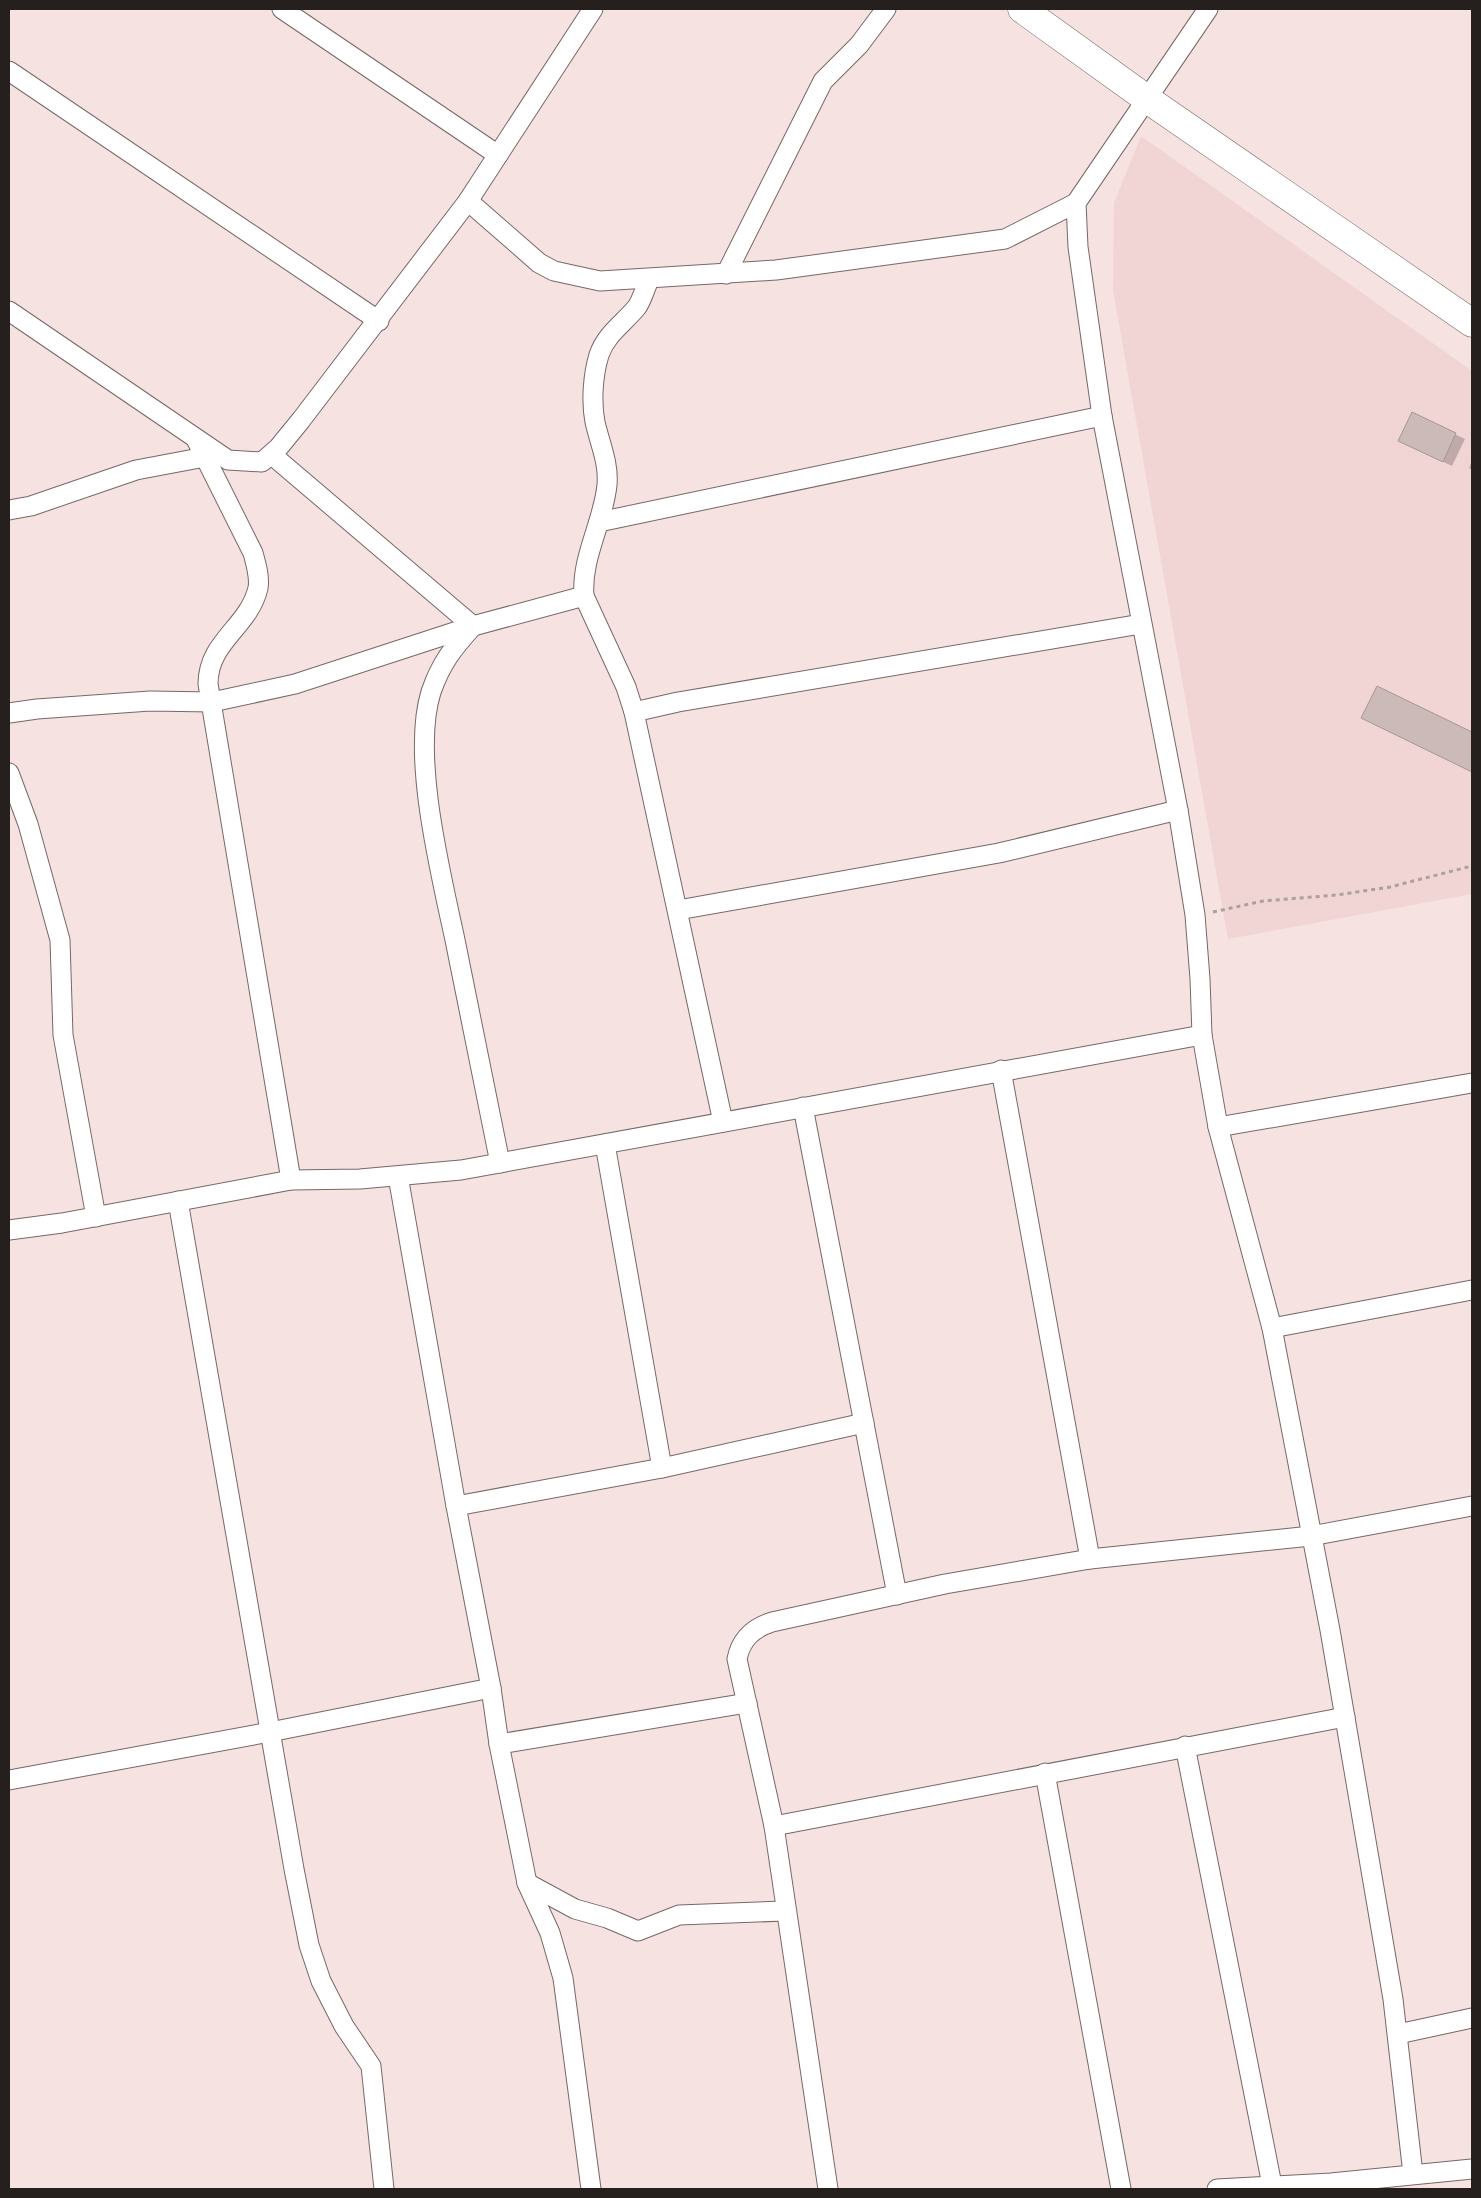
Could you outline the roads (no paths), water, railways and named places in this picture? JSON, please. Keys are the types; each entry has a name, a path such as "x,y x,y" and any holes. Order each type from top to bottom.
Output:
{"street":[{"path":"282,9 498,155"},
{"path":"9,311 228,460 262,462 272,454 379,320 468,201 593,9"},
{"path":"726,274 823,81 859,45 886,9"},
{"path":"1022,9 1147,99 1472,323"},
{"path":"468,201 539,263 554,272 600,281 649,280 776,270 1005,239 1076,202 1208,9"},
{"path":"9,71 379,320"},
{"path":"1076,202 1078,247 1102,416 1178,810 1195,915 1202,1035 1218,1127 1272,1328 1345,1717 1398,2034 1413,2174"},
{"path":"649,280 638,307 610,335 600,353 595,371 595,422 604,454 607,486 582,580 584,596 626,687 634,712 723,1122"},
{"path":"598,522 1102,416"},
{"path":"196,439 253,553 258,587 251,606 211,661 208,684 291,1180"},
{"path":"272,454 473,626"},
{"path":"9,510 31,506 136,470 205,457"},
{"path":"9,713 37,709 150,701 212,702 295,684 473,626 584,596"},
{"path":"634,712 678,702 1141,624"},
{"path":"473,626 448,654 431,693 426,724 426,782 446,899 500,1163"},
{"path":"9,773 28,824 60,940 63,1035 96,1216"},
{"path":"678,910 999,853 1178,810"},
{"path":"9,1230 291,1180 360,1179 461,1170 1001,1070 1202,1035"},
{"path":"1001,1070 1090,1559"},
{"path":"1218,1127 1472,1083"},
{"path":"803,1107 897,1595"},
{"path":"605,1144 662,1468"},
{"path":"398,1176 456,1506 492,1688 499,1744 527,1883 550,1933 563,1978 591,2189"},
{"path":"178,1201 270,1732 310,1945 321,1981 334,2010 371,2066 384,2189"},
{"path":"1272,1328 1472,1290"},
{"path":"456,1506 662,1468 864,1423"},
{"path":"828,2189 785,1911 774,1826 737,1659 740,1646 758,1627 897,1595 1090,1559 1311,1536 1472,1506"},
{"path":"9,1780 270,1732 492,1688"},
{"path":"499,1744 747,1702"},
{"path":"774,1826 1184,1746 1345,1717"},
{"path":"1184,1746 1272,2185"},
{"path":"1045,1774 1121,2189"},
{"path":"527,1883 575,1909 607,1918 638,1931 678,1915 785,1911"},
{"path":"1398,2034 1472,2018"},
{"path":"1217,2189 1272,2185 1331,2186 1413,2174 1472,2169"}]}
